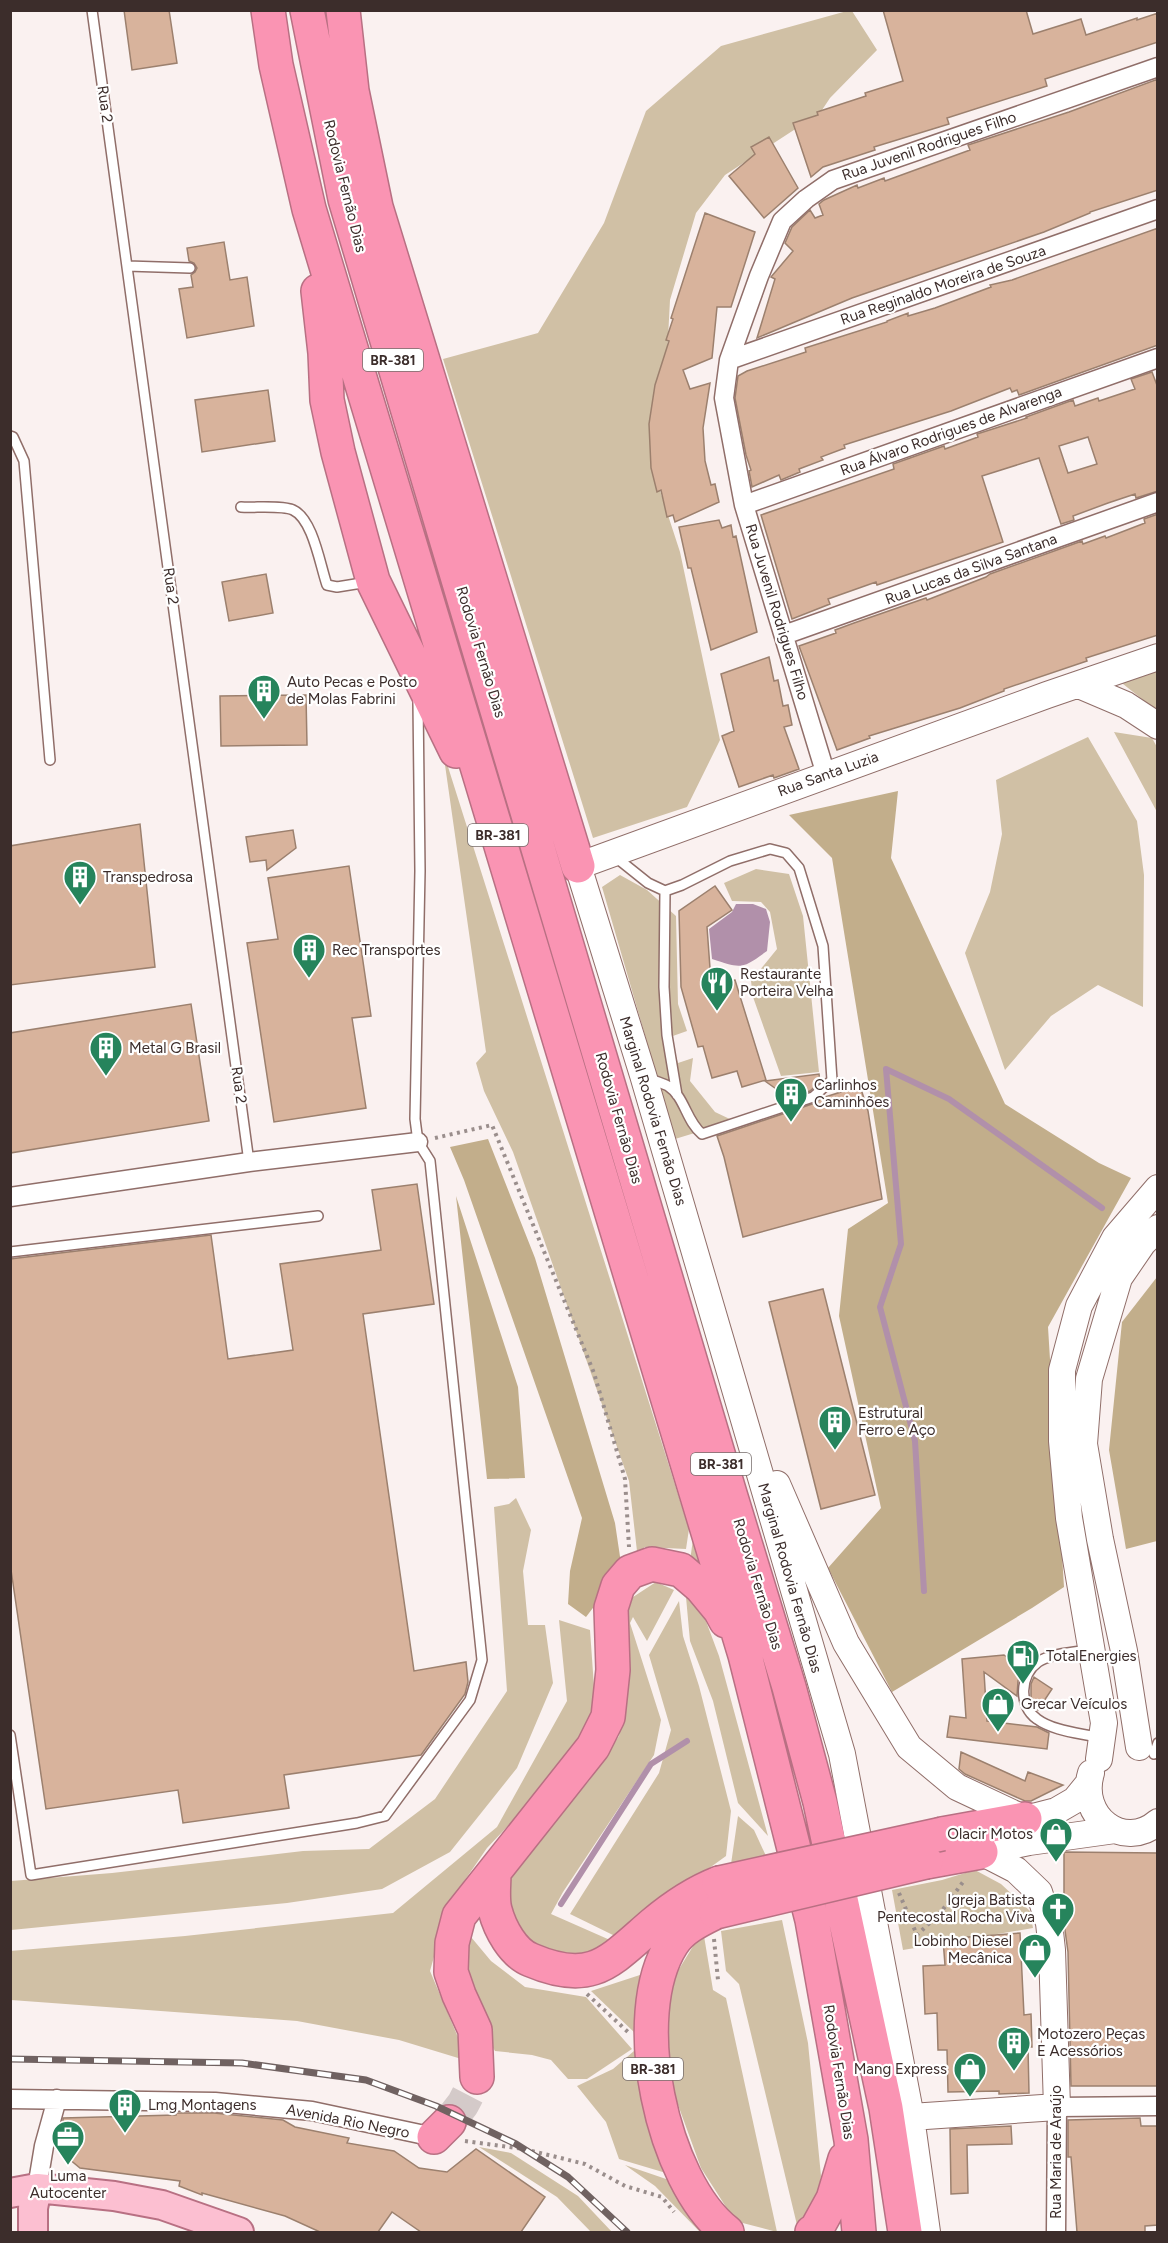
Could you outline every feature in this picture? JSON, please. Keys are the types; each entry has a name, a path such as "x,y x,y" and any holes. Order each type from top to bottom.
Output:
{"highway":[{"name":"Rodovia Fernão Dias","path":"268,10 276,65 309,209 745,1655 812,1920 851,2140 859,2232"},
{"name":"Rodovia Fernão Dias","path":"307,10 345,199 789,1687 820,1802 886,2108 905,2232"},
{"name":"BR-381","path":"343,10 352,91 376,207 578,866"},
{"path":"309,209 325,353 327,400 338,452 373,581 498,835"},
{"path":"477,2077 475,2030 451,1972 452,1943 459,1916 593,1747 608,1717 613,1670 611,1608 618,1586 630,1572 652,1564 681,1570 702,1587 720,1610 745,1655"},
{"path":"716,1909 942,1834 1024,1819"},
{"path":"494,1873 494,1909 506,1935 521,1956 551,1969 578,1972 606,1963 625,1950 671,1909 716,1909 926,1862 975,1865"},
{"name":"BR-381","path":"716,1909 688,1927 672,1944 660,1972 652,2002 650,2031 651,2055 657,2089 678,2162 694,2193 709,2215 727,2232"},
{"name":"BR-381","path":"812,2232 816,2230 833,2199 851,2140"}],"main road":[{"name":"Rua Santa Luzia","path":"578,866 1158,657"},
{"path":"1079,685 1126,705 1158,726"},
{"name":"Marginal Rodovia Fernão Dias","path":"578,866 643,1075 842,1754 910,2117 927,2232"},
{"path":"1115,1830 1093,1812 1088,1798 1088,1784 1101,1749 1104,1723 1069,1518 1062,1441 1062,1370 1078,1306 1115,1238 1158,1188"},
{"path":"1101,1749 1152,1750 1124,1652 1100,1539 1084,1444 1089,1378 1119,1278 1143,1243 1158,1228"},
{"path":"729,1368 846,1643 909,1747 957,1787 1024,1819 1056,1811 1075,1800 1088,1784"},
{"path":"975,1865 1115,1830 1129,1832 1153,1828"},
{"name":"Rua Maria de Araújo","path":"975,1865 1016,1870 1039,1892 1049,1923 1052,1950 1056,2107"},
{"path":"910,2117 1056,2107"},
{"path":"24,2190 33,2208 33,2232"},
{"path":"24,2190 114,2196 162,2205 239,2232"}],"street":[{"name":"Rua Juvenil Rodrigues Filho","path":"826,775 744,505 724,398 729,360 759,276 782,221 806,199 833,180 1158,66"},
{"name":"Rua Reginaldo Moreira de Souza","path":"729,360 1158,209"},
{"name":"Rua Álvaro Rodrigues de Alvarenga","path":"744,505 1158,358"},
{"name":"Rua Lucas da Silva Santana","path":"784,635 1158,502"},
{"path":"10,1197 249,1162 418,1142"},
{"name":"Avenida Rio Negro","path":"10,2099 215,2102 312,2111 442,2130"},
{"path":"24,2190 44,2146 57,2099"},
{"path":"1056,2107 1158,2106"},
{"name":"Rua Maria de Araújo","path":"1056,2107 1056,2232"}],"lane":[{"name":"Rua 2","path":"92,10 249,1162"},
{"path":"127,266 190,268"},
{"path":"10,436 14,437 24,460 50,760"},
{"path":"241,507 291,509 301,515 310,531 327,585 337,587 373,581"},
{"path":"10,1735 31,1875 357,1823 385,1816 470,1700 482,1659 430,1161 418,1142 415,1119 420,871 418,674"},
{"path":"612,854 648,883 665,891 730,861 770,849 786,853 799,868 824,946 832,1072 832,1080 813,1097 707,1134 702,1134 693,1127 677,1095 667,1035 664,987 665,891"},
{"path":"643,1075 668,1086 677,1095"},
{"path":"10,1252 318,1216"},
{"path":"1092,1649 1059,1655 1038,1662 1025,1679 1024,1702 1035,1718 1101,1749"}],"path":[{"path":"418,1142 492,1125 594,1372 625,1479 630,1572"},
{"path":"892,1890 900,1894 917,1935 941,1912 975,1865"},
{"path":"716,1909 718,1980"},
{"path":"584,1990 628,2032 634,2042"},
{"path":"442,2130 585,2164 625,2186 662,2197 677,2215"}],"shaded area":[{"path":"852,11 877,50 830,98 820,113 725,175 696,213 670,300 667,357 652,466 680,552 720,740 687,807 593,838 443,359 538,333 604,223 646,111 721,46"},
{"path":"1157,669 1157,711 1113,676"},
{"path":"1114,732 1152,738 1157,747 1157,812"},
{"path":"1088,737 1137,821 1144,875 1143,1007 1098,985 1051,1016 1005,1070 965,953 990,892 1002,834 996,780"},
{"path":"443,751 689,1529 686,1549 644,1547 644,1554 690,1561 693,1539 705,1579 638,1560 629,1481 513,1152 484,1091 476,1063 486,1052"},
{"path":"898,791 891,858 1005,1104 1099,1163 1131,1178 1048,1327 1064,1587 892,1692 828,1568 881,1508 839,1316 848,1229 888,1203 832,858 789,815"},
{"path":"756,869 789,874 803,916 819,1072 781,1076 753,997 751,981 777,949 770,912 761,902 732,901 724,883"},
{"path":"620,875 647,890 676,916 678,1004 687,1031 670,1037 678,1063 693,1058 690,1081 715,1112 734,1121 675,1139 602,887"},
{"path":"736,904 753,904 766,909 770,922 767,951 741,966 712,959 709,929 732,912"},
{"path":"488,1139 535,1258 615,1523 622,1570 586,1617 568,1604 570,1571 582,1518 464,1180 450,1147"},
{"path":"456,1196 518,1387 525,1478 487,1479"},
{"path":"1157,1277 1157,1541 1126,1549 1109,1450 1122,1322"},
{"path":"516,1498 531,1530 523,1571 528,1625 545,1625 553,1683 517,1768 450,1852 382,1889 287,1903 11,1930 11,1881 112,1873 303,1851 369,1849 435,1799 507,1691 494,1507 509,1504"},
{"path":"656,1582 674,1590 647,1641 633,1617 630,1623 661,1720 654,1755 563,1892 551,1914 610,1940 598,1953 569,1962 539,1953 511,1920 507,1880 589,1781 619,1736 629,1684 621,1628 630,1599"},
{"path":"686,1597 700,1605 719,1656 768,1836 738,1803 713,1701 690,1641"},
{"path":"679,1601 683,1636 699,1686 731,1811 726,1856 615,1936 570,1914 659,1773 671,1730 649,1655"},
{"path":"559,1620 590,1630 596,1715 567,1764 487,1848 449,1903 430,1971 468,2061 399,2040 297,2021 11,2000 10,1951 185,1936 393,1913 497,1827 567,1701"},
{"path":"738,1816 754,1830 766,1856 731,1864"},
{"path":"975,1870 1001,1884 1030,1911 1033,1928 903,1950 892,1890 942,1880"},
{"path":"782,1920 808,2043 821,2176 815,2210 797,2225 739,1984 726,1971 721,1931"},
{"path":"703,1930 713,1990 726,1998 777,2232 735,2221 701,2168 669,2080 668,1987"},
{"path":"466,1931 491,1961 525,1987 586,1997 632,2049 587,2079 568,2079 551,2060 532,2055 495,2051 484,2033 460,1963"},
{"path":"646,1973 636,2034 591,1991"},
{"path":"634,2051 654,2140 666,2173 619,2159 606,2122 577,2086 613,2069"},
{"path":"479,2147 511,2153 578,2196 612,2232 591,2232 557,2197"},
{"path":"625,2165 672,2181 710,2232 700,2232 655,2186"}],"building":[{"path":"124,10 169,10 177,63 132,70"},
{"path":"883,10 1026,10 1033,34 1081,19 1086,35 1158,13 1158,42 1045,79 1047,86 947,118 949,124 874,147 875,150 823,167 811,177 793,123 818,115 817,112 866,96 865,93 903,81"},
{"path":"1158,79 1158,190 1090,212 1044,232 852,298 757,338 775,279 771,277 793,251 785,243 792,227 810,210 815,218 823,215 819,204 824,200 857,185 858,188 884,178 885,181 970,150 968,145 1069,112"},
{"path":"769,137 798,188 764,218 729,176 755,154 751,147"},
{"path":"705,213 755,232 731,307 717,307 712,358 683,370 690,389 710,383 703,428 705,461 711,485 715,484 719,502 675,522 673,515 667,517 661,490 657,492 651,468 649,424 655,385 669,341 666,340 673,319 671,318"},
{"path":"1158,228 1158,345 1019,395 1017,390 1012,392 1010,388 951,411 844,445 845,448 821,457 823,460 799,469 800,472 781,480 779,475 752,487 749,471 751,470 735,398 738,376 806,352 805,348 908,313 908,316 935,308 991,287 990,285 1012,280"},
{"path":"224,242 230,280 247,277 254,326 187,338 179,289 193,287 191,275 197,268 189,261 187,248"},
{"path":"1152,372 1158,388 1158,491 1136,498 1135,494 1108,503 1073,516 1074,520 1061,524 1039,458 982,476 1003,542 877,585 876,582 828,599 830,604 792,619 761,515 894,469 893,464 944,446 945,449 978,437 977,434 1073,400 1075,406 1135,389 1131,379","holes":["1088,437 1097,464 1068,473 1059,446"]},
{"path":"268,390 275,441 202,452 195,400"},
{"path":"1158,514 1158,635 1086,658 1087,661 1004,689 1004,691 960,708 869,736 870,738 837,750 799,646 836,633 835,630 926,598 927,600 990,574 1082,541 1083,544 1105,536 1106,538 1145,523 1144,519"},
{"path":"719,520 722,528 731,525 733,537 736,536 757,632 711,650 679,527"},
{"path":"266,574 273,613 229,621 222,582"},
{"path":"769,657 774,681 778,680 783,706 788,705 792,725 784,727 799,769 739,787 722,736 734,731 721,674"},
{"name":"Auto Pecas e Posto de Molas Fabrini","path":"306,695 307,745 221,746 220,696"},
{"name":"Transpedrosa","path":"140,824 155,967 10,985 10,846"},
{"path":"293,830 296,848 267,870 266,860 250,862 246,837"},
{"name":"Rec Transportes","path":"349,866 371,1016 352,1018 366,1108 274,1122 247,943 278,939 268,878"},
{"name":"Restaurante Porteira Velha","path":"715,886 732,910 707,927 711,982 735,980 766,1080 742,1087 737,1071 712,1078 703,1046 698,1047 681,987 679,911"},
{"name":"Metal G Brasil","path":"191,1004 209,1121 10,1153 10,1033"},
{"path":"819,1074 820,1082 810,1091 789,1098 765,1081"},
{"path":"860,1086 868,1111 882,1199 743,1237 717,1136"},
{"path":"417,1184 434,1304 363,1314 414,1671 466,1662 468,1682 465,1694 421,1755 284,1775 289,1808 183,1823 178,1790 46,1809 10,1563 10,1259 211,1235 228,1359 293,1350 280,1264 381,1250 372,1190"},
{"path":"823,1289 875,1495 821,1509 769,1302"},
{"path":"1004,1655 1023,1669 1018,1681 1017,1696 984,1672 987,1721 1037,1727 1049,1733 1047,1749 947,1737 950,1716 966,1718 962,1659"},
{"path":"1034,1677 1052,1689 1038,1710 1031,1697 1031,1684"},
{"path":"961,1752 1025,1781 1028,1772 1063,1785 1031,1801 1025,1801 965,1774 959,1769"},
{"path":"1064,1852 1158,1853 1158,2086 1071,2086 1068,1952 1064,1923"},
{"path":"1020,1933 1024,2015 1031,2014 1032,2047 1028,2047 1029,2093 948,2092 947,2050 938,2050 937,2013 925,2014 923,1966 945,1965 943,1939"},
{"path":"176,2113 214,2113 283,2120 295,2127 349,2138 347,2143 394,2151 419,2168 447,2172 476,2149 545,2197 521,2232 421,2232 392,2212 378,2232 320,2232 285,2216 202,2193 202,2195 179,2186 180,2181 80,2168 63,2154 63,2118 176,2115"},
{"path":"1140,2118 1141,2126 1158,2126 1158,2225 1145,2226 1145,2232 1077,2232 1071,2157 1068,2157 1068,2120"},
{"path":"1011,2126 1012,2144 967,2145 968,2193 951,2194 950,2129"}],"waterway":[{"path":"924,1591 915,1441 880,1307 901,1244 886,1069 949,1099 1102,1208"},
{"path":"561,1904 651,1764 687,1741"}],"tunnel":[{"path":"449,2122 463,2104 477,2077"}],"railway":[{"path":"10,2059 242,2063 366,2080 436,2106 516,2144 568,2177 627,2232"}],"place":[{"name":"Auto Pecas e Posto de Molas Fabrini","path":"264,720"},
{"name":"Transpedrosa","path":"80,906"},
{"name":"Rec Transportes","path":"309,979"},
{"name":"Restaurante Porteira Velha","path":"717,1012"},
{"name":"Metal G Brasil","path":"106,1077"},
{"name":"Carlinhos Caminhões","path":"791,1123"},
{"name":"Estrutural Ferro e Aço","path":"835,1451"},
{"name":"TotalEnergies","path":"1023,1685"},
{"name":"Grecar Veículos","path":"998,1733"},
{"name":"Olacir Motos","path":"1056,1863"},
{"name":"Igreja Batista Pentecostal Rocha Viva","path":"1058,1938"},
{"name":"Lobinho Diesel Mecânica","path":"1035,1979"},
{"name":"Motozero Peças E Acessórios","path":"1014,2072"},
{"name":"Mang Express","path":"970,2098"},
{"name":"Lmg Montagens","path":"125,2134"},
{"name":"Luma Autocenter","path":"68,2166"}]}
